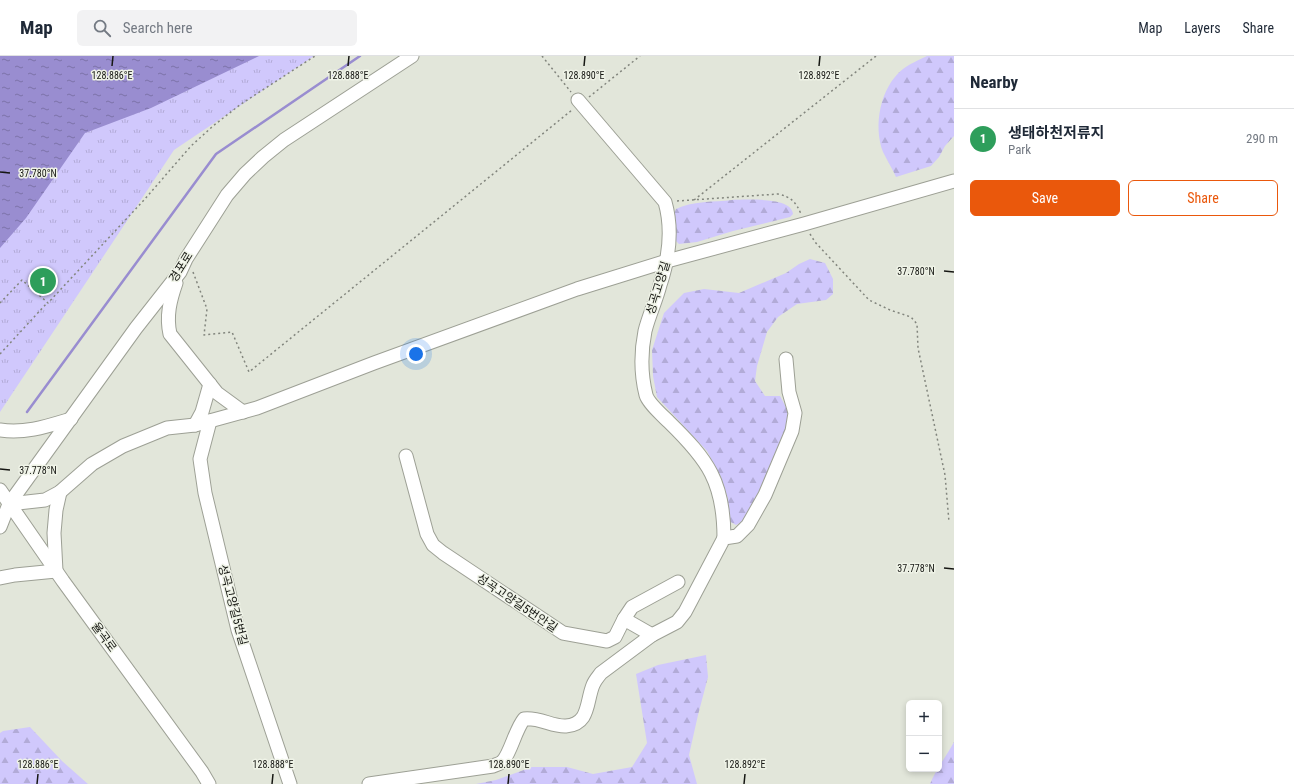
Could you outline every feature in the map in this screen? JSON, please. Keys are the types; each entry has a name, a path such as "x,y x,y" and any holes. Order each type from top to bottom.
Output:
{"street":[{"name":"경포로","path":"0,527 9,504 136,328 180,272 186,259 227,195 245,174 284,140 412,56"},
{"path":"579,102 665,202"},
{"path":"9,504 45,500 60,492 92,464 123,446 166,428 195,425 243,412 577,289 667,261 954,181"},
{"name":"성곡고양길","path":"665,202 670,230 669,248 660,286 649,316 645,333 643,376 646,397 700,455 715,479 721,500 724,538"},
{"path":"180,272 171,297 168,311 170,334 210,384 228,401 243,412"},
{"path":"369,784 493,766 501,763 505,758 520,724 524,719 531,718 565,726 581,720 586,712 592,686 601,673 652,635 677,622 686,612 724,538 737,536 748,525 765,495 792,431 795,413 789,392 786,359"},
{"path":"195,425 202,412 210,384"},
{"path":"0,430 8,432 33,430 71,419"},
{"name":"성곡고양길5번길","path":"210,421 200,459 205,493 238,630 290,784"},
{"name":"성곡고양길5번안길","path":"406,456 427,534 433,545 442,553 563,633 607,641 615,637 632,607 678,582"},
{"name":"율곡로","path":"0,490 56,572 202,772 209,784"},
{"path":"0,578 14,575 56,572 54,533 56,510 60,492"},
{"path":"624,619 652,635"}],"path":[{"path":"0,354 144,200 191,146 241,104 315,56"},
{"path":"542,56 579,102"},
{"path":"186,259 196,278 207,309 204,335 232,332 249,372 579,102 640,56"},
{"path":"693,201 876,56"},
{"path":"665,202 778,194 793,199 798,206 804,224 815,242 869,300 890,310 911,317 917,324 918,348 944,475 949,522"},
{"path":"0,303 22,280 48,303"}],"green space":[{"path":"0,56 314,56 174,150 0,412"},
{"path":"927,56 954,56 954,136 931,166 896,177 883,152 880,142 879,119 884,96 895,77 905,67"},
{"path":"732,200 767,200 777,202 785,204 791,208 793,214 790,217 733,231 697,242 679,244 676,241 674,214 676,209 689,204"},
{"path":"810,259 825,263 833,279 833,294 826,300 797,304 778,317 767,332 757,366 755,381 765,396 780,396 788,411 787,430 759,493 743,521 736,525 729,521 728,499 721,477 707,451 657,397 653,376 652,350 664,313 684,293 704,289 739,293 786,273 799,264"},
{"path":"706,655 708,677 689,755 697,784 476,784 496,780 532,767 567,767 593,774 632,767 647,743 636,674 658,665"},
{"path":"30,727 62,761 88,784 0,784 0,733 3,731"},
{"path":"954,742 954,784 930,784 936,772 942,772 942,762"}],"water":[{"path":"0,56 259,56 151,108 85,133 26,218 0,248"}],"waterway":[{"path":"27,412 216,154 360,56"}],"place":[{"name":"생태하천저류지","path":"43,281"}]}
